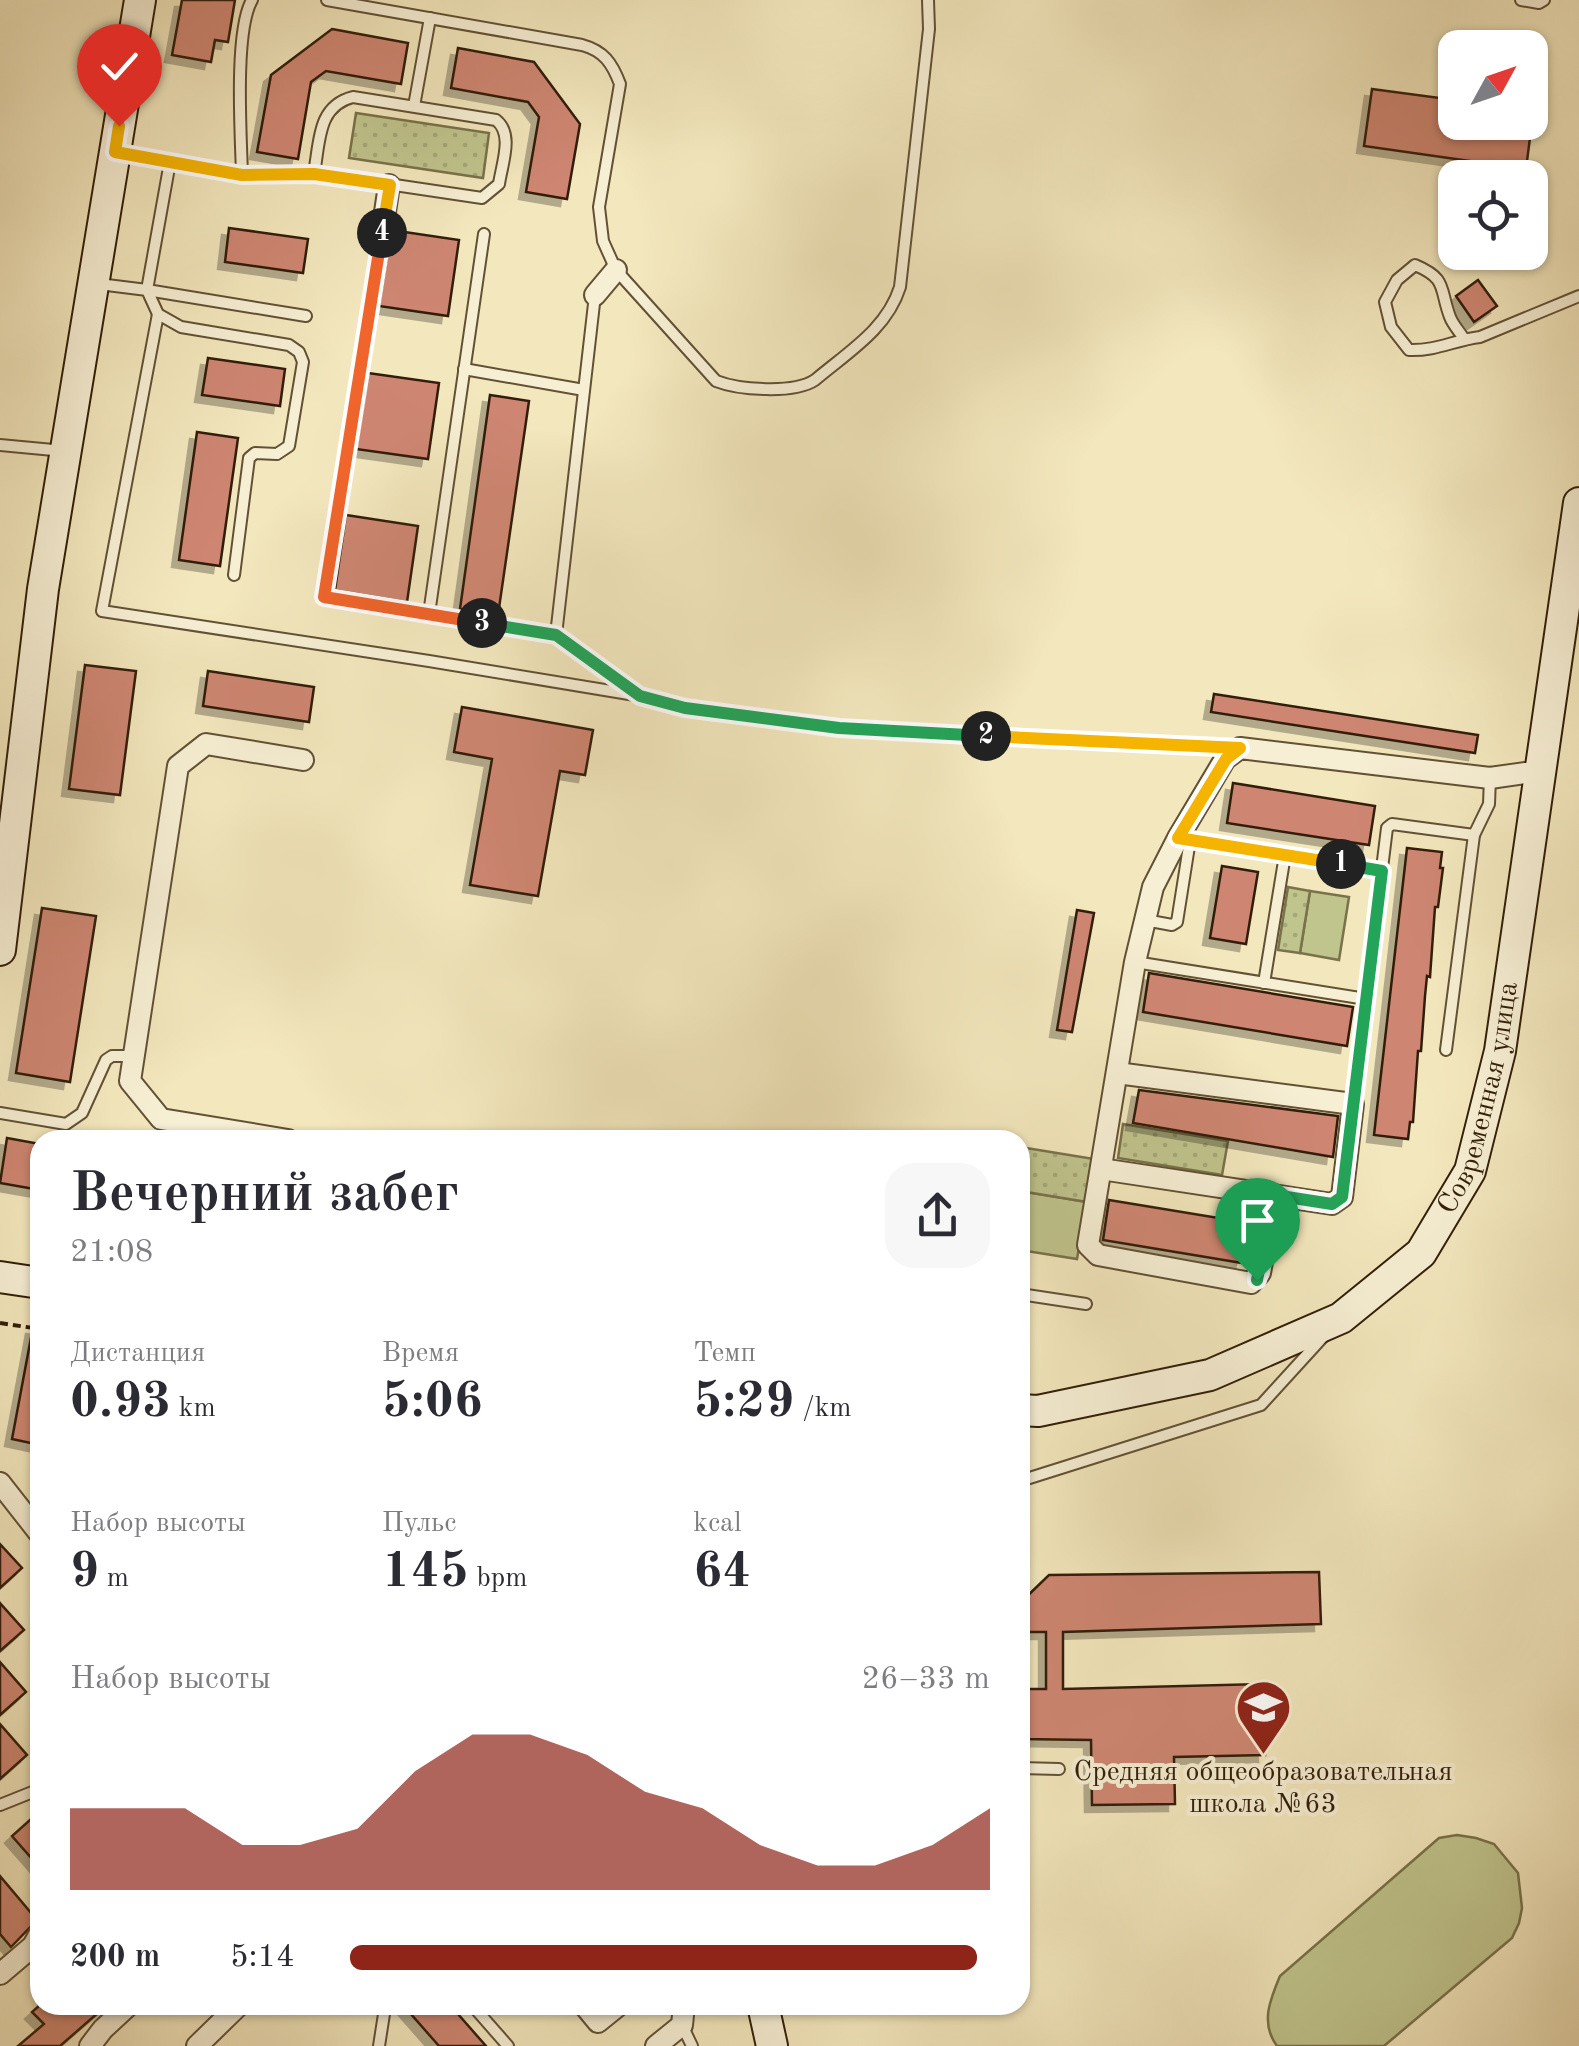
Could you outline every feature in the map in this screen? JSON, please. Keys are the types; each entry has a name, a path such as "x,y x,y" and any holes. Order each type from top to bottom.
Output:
{"street":[{"path":"0,950 4,883 43,589 140,0"},
{"path":"385,212 390,185"},
{"path":"596,295 616,270"},
{"name":"Современная улица","path":"1030,1411 1210,1375 1341,1318 1422,1253 1470,1171 1500,1051 1579,503"},
{"path":"230,1130 161,1118 130,1081 178,766 206,744 302,760"},
{"path":"1274,1195 1260,1273 1250,1283 1092,1252 1088,1246 1136,962 1153,887 1184,839 1226,759 1240,748 1490,778 1540,771"},
{"path":"1101,1169 1332,1204 1342,1197 1353,1104 1117,1073"},
{"path":"0,1277 30,1282"},
{"path":"0,1483 30,1515"},
{"path":"0,1974 30,1949"},
{"path":"90,2046 118,2015"},
{"path":"197,2046 229,2015"},
{"path":"656,2046 683,2015"},
{"path":"766,2015 772,2046"}],"lane":[{"path":"242,175 239,90 246,14 252,0"},
{"path":"327,0 393,6 430,18 582,45 605,56 620,84 599,207 604,241 616,270 702,367 724,384 788,389 807,385 881,325 900,287 929,28 928,0"},
{"path":"1521,0 1544,0"},
{"path":"414,106 430,18"},
{"path":"115,152 242,175 314,174 482,198 499,184 507,136 501,123 353,96 333,105 324,115 314,174"},
{"path":"170,162 147,290 158,314 180,327 289,345 304,362 289,446 277,454 255,452 248,458 234,575"},
{"path":"385,212 324,597 556,635 640,696"},
{"path":"429,614 484,234"},
{"path":"1464,339 1450,318 1446,295 1435,274 1414,264 1397,280 1386,302 1392,327 1409,350 1433,351 1480,337 1579,296"},
{"path":"94,283 306,316"},
{"path":"556,635 596,295"},
{"path":"158,314 102,611 640,696 685,708 839,728 1240,748"},
{"path":"464,369 584,390"},
{"path":"0,446 66,452"},
{"path":"1446,1050 1474,835 1489,804 1490,778"},
{"path":"1353,1104 1389,825 1474,835"},
{"path":"1145,920 1172,925 1176,922 1184,839 1382,871"},
{"path":"1264,983 1286,855"},
{"path":"1136,962 1366,999"},
{"path":"0,1113 66,1124 82,1113 106,1060 112,1056 134,1056"},
{"path":"1030,1296 1086,1304"},
{"path":"1030,1478 1261,1405 1341,1318"},
{"path":"1030,1768 1059,1769"},
{"path":"0,1805 30,1793"},
{"path":"379,2046 384,2015"},
{"path":"481,2015 508,2046"},
{"path":"683,2015 692,2046"}],"path":[{"path":"0,1323 30,1328"}],"green space":[{"path":"356,113 489,133 483,178 349,158"},
{"path":"1288,887 1310,891 1300,953 1278,950"},
{"path":"1310,891 1349,897 1339,960 1300,953"},
{"path":"1123,1124 1228,1141 1222,1175 1118,1158"},
{"path":"1030,1149 1094,1159 1087,1202 1030,1193"},
{"path":"1030,1193 1087,1202 1077,1259 1030,1252"},
{"path":"1457,1835 1494,1844 1518,1873 1522,1908 1512,1938 1384,2046 1277,2046 1268,2020 1280,1976 1439,1838"}],"building":[{"path":"182,0 235,0 228,42 215,40 211,62 172,55"},
{"path":"332,29 408,43 401,84 326,71 311,82 298,159 257,152 271,75"},
{"path":"458,48 534,62 580,124 567,199 526,192 539,117 528,102 451,88"},
{"path":"1372,89 1438,98 1438,140 1530,140 1527,160 1463,160 1364,146"},
{"path":"229,228 308,239 303,273 225,262"},
{"path":"391,230 459,240 448,316 379,306"},
{"path":"1478,280 1497,306 1474,322 1456,296"},
{"path":"208,358 285,369 280,406 202,395"},
{"path":"368,373 439,383 428,459 356,449"},
{"path":"490,395 529,401 498,615 460,609"},
{"path":"197,432 238,438 220,566 179,560"},
{"path":"346,515 418,526 407,602 335,590"},
{"path":"85,665 136,671 120,795 69,789"},
{"path":"208,671 314,687 309,722 203,706"},
{"path":"1214,694 1478,735 1475,753 1211,712"},
{"path":"462,707 593,730 585,775 560,771 538,896 470,885 492,759 454,752"},
{"path":"1233,783 1375,806 1369,845 1227,823"},
{"path":"1407,848 1442,852 1443,868 1408,1139 1374,1135"},
{"path":"1222,866 1258,872 1246,944 1210,938"},
{"path":"42,908 96,916 70,1082 16,1073"},
{"path":"1077,910 1094,913 1072,1032 1057,1030"},
{"path":"1149,973 1353,1007 1347,1046 1143,1012"},
{"path":"1139,1090 1338,1116 1333,1157 1133,1123"},
{"path":"7,1138 30,1142 30,1188 0,1183"},
{"path":"1109,1200 1249,1223 1242,1263 1103,1240"},
{"path":"30,1343 30,1443 12,1439"},
{"path":"0,1544 22,1568 0,1588"},
{"path":"1319,1572 1321,1624 1063,1632 1063,1689 1263,1684 1265,1755 1174,1757 1175,1804 1092,1805 1091,1740 1030,1739 1030,1689 1046,1689 1046,1632 1030,1632 1030,1593 1049,1575"},
{"path":"0,1603 24,1630 0,1651"},
{"path":"0,1662 26,1692 0,1715"},
{"path":"0,1724 27,1755 0,1779"},
{"path":"30,1820 30,1857 12,1836"},
{"path":"0,1876 30,1912 30,1927 11,1947 0,1934"},
{"path":"35,2015 96,2015 60,2046 18,2046 44,2024"},
{"path":"412,2015 459,2015 486,2046 439,2046"}],"place":[{"name":"Средняя общеобразовательная школа №63","path":"1263,1756"}],"route":[{"path":"119,126 115,152 242,175 314,174 390,185 324,597 556,635 640,696 685,708 839,728 1240,748 1226,759 1178,838 1382,871 1342,1197 1332,1204 1274,1195 1257,1280"}]}
